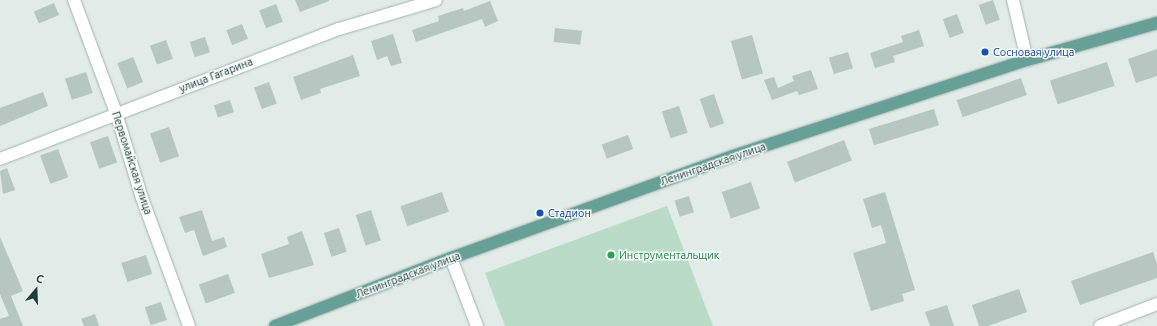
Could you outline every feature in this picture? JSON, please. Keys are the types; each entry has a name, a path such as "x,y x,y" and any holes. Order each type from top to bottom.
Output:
{"main road":[{"name":"Ленинградская улица","path":"275,326 451,258 733,156 1027,60 1157,23"}],"street":[{"name":"Первомайская улица","path":"74,0 116,113 142,198 189,326"},
{"name":"улица Гагарина","path":"0,159 116,113 339,29 436,0"},
{"path":"1013,0 1027,60"},
{"path":"451,258 477,326"},
{"path":"1100,326 1157,304"}],"green space":[{"name":"Инструментальщик","path":"667,206 713,326 505,326 485,273"}],"building":[{"path":"295,0 329,0 329,1 300,12"},
{"path":"993,0 1000,20 986,25 979,5"},
{"path":"490,1 498,21 485,27 482,19 416,42 412,30 439,21 438,16 463,8 464,11"},
{"path":"54,3 59,15 39,24 34,12"},
{"path":"276,4 283,22 266,28 259,10"},
{"path":"957,14 964,33 950,38 943,19"},
{"path":"242,24 248,39 232,45 226,30"},
{"path":"555,28 582,31 580,45 554,42"},
{"path":"919,30 924,46 893,56 895,62 875,68 870,53 903,42 901,36"},
{"path":"393,34 402,63 391,66 387,56 377,60 371,41"},
{"path":"752,35 763,73 742,80 731,41"},
{"path":"205,37 210,52 195,57 190,42"},
{"path":"166,40 173,59 157,65 150,46"},
{"path":"1157,49 1157,76 1136,83 1128,59"},
{"path":"848,52 853,68 834,74 829,58"},
{"path":"353,55 360,76 320,89 321,93 301,100 293,77"},
{"path":"133,57 143,82 127,88 117,63"},
{"path":"1107,62 1115,86 1058,104 1050,81"},
{"path":"811,70 818,89 799,95 797,91 772,100 764,80 774,77 778,88 794,81 792,76"},
{"path":"86,72 93,93 72,100 65,79"},
{"path":"1021,78 1027,95 963,117 957,100"},
{"path":"269,82 277,104 262,109 254,87"},
{"path":"43,92 48,106 0,126 0,108"},
{"path":"714,94 724,123 710,128 700,99"},
{"path":"230,100 234,112 218,118 214,105"},
{"path":"679,106 688,133 671,138 662,112"},
{"path":"934,109 939,125 874,145 869,129"},
{"path":"169,127 179,156 160,163 150,134"},
{"path":"628,135 633,149 607,159 602,145"},
{"path":"108,136 117,162 99,169 90,142"},
{"path":"844,140 852,161 795,182 787,162"},
{"path":"58,149 68,177 50,184 40,155"},
{"path":"7,168 15,190 3,194 0,171"},
{"path":"751,182 760,208 731,219 722,192"},
{"path":"442,192 449,212 407,226 400,206"},
{"path":"885,192 915,290 902,294 904,301 871,311 853,253 886,243 881,225 872,228 863,199"},
{"path":"689,196 694,212 680,217 675,200"},
{"path":"202,210 212,241 224,237 227,247 203,256 194,230 185,233 179,217"},
{"path":"371,210 381,240 366,245 356,215"},
{"path":"339,228 347,252 332,257 324,233"},
{"path":"302,231 314,265 269,278 261,254 289,244 287,237"},
{"path":"0,237 23,291 11,296 23,326 0,326 0,319 9,316 0,294"},
{"path":"1153,252 1157,264 1157,278 1080,305 1071,281"},
{"path":"146,255 152,274 127,282 121,263"},
{"path":"228,274 235,293 206,303 199,285"},
{"path":"1019,289 1027,312 988,326 979,326 972,305"},
{"path":"161,302 167,320 151,325 145,307"},
{"path":"947,305 954,326 930,326 925,312"},
{"path":"95,314 99,326 84,326 81,319"}],"place":[{"name":"Сосновая улица","path":"985,52"},
{"name":"Стадион","path":"540,213"},
{"name":"Инструментальщик","path":"611,255"}]}
